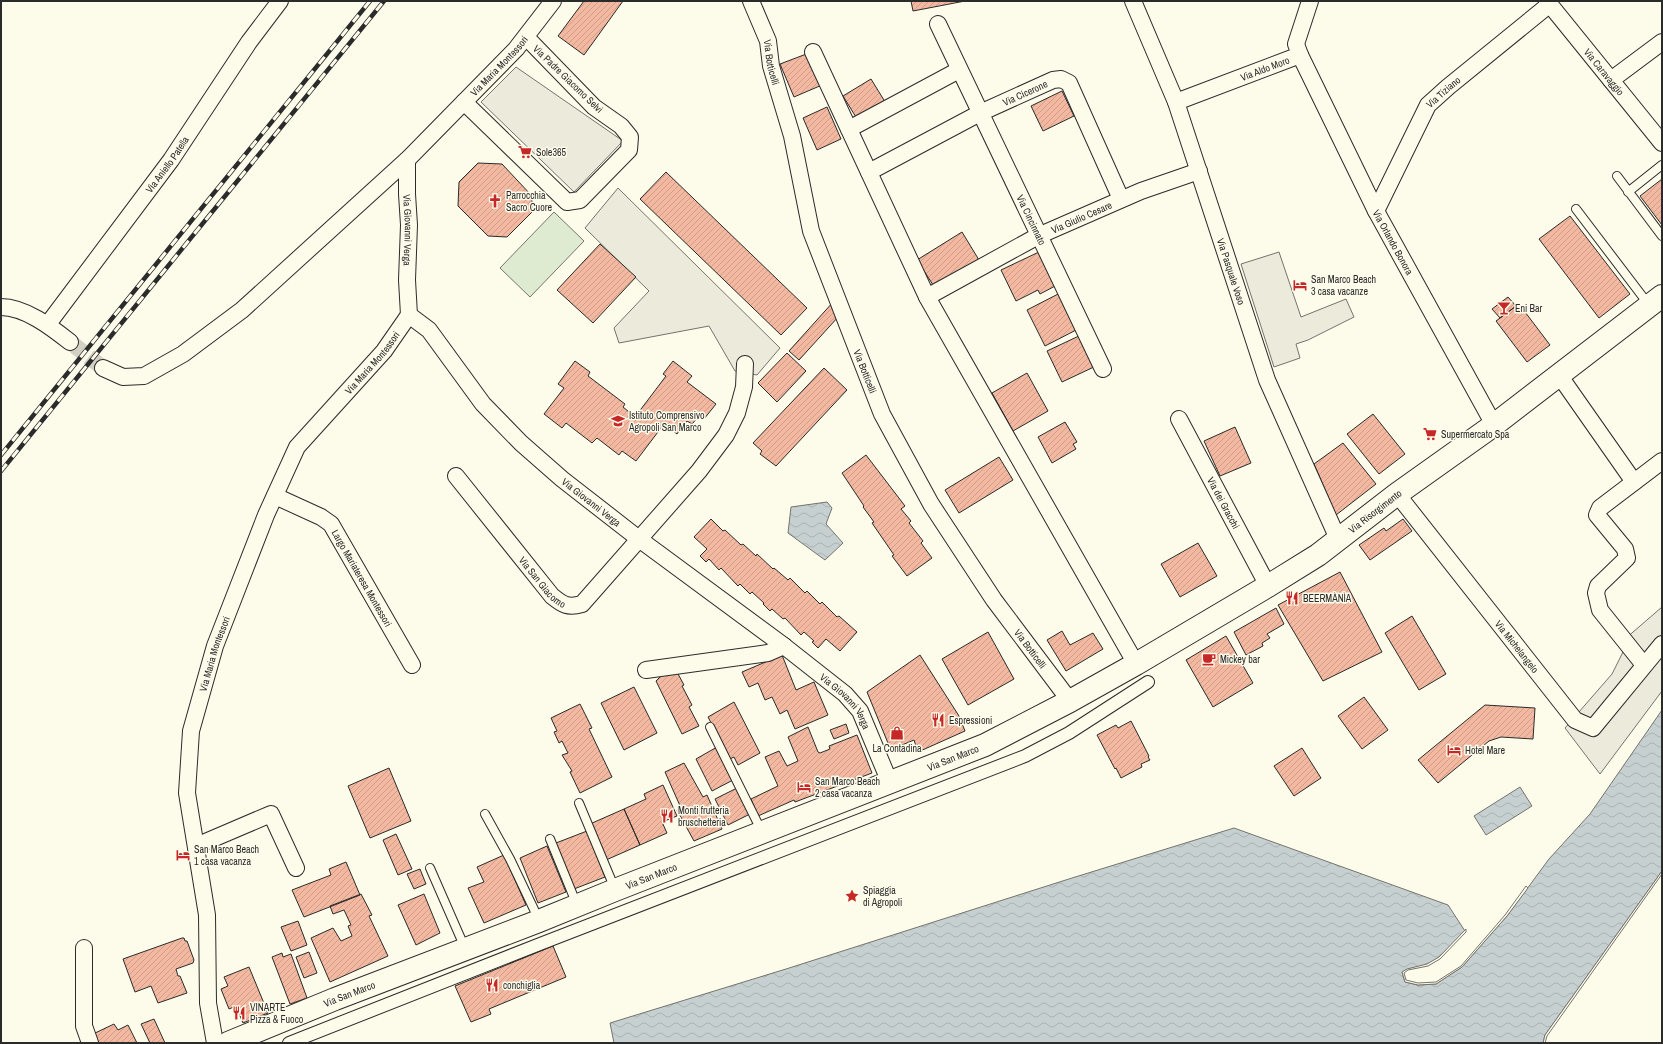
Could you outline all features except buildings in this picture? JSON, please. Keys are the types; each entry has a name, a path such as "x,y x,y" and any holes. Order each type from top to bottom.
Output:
{"main road":[{"name":"Via Risorgimento","path":"1070,701 1136,664 1318,555 1397,494 1494,425 1656,301"},
{"name":"Via San Marco","path":"228,1043 335,999 539,921 985,745 1070,701"}],"street":[{"name":"Via Aniello Patella","path":"48,324 172,160 249,42 280,1"},
{"name":"Via Maria Montessori","path":"103,368 123,377 144,376 183,354 242,310 407,160 516,49 553,1"},
{"name":"Via Botticelli","path":"752,1 768,42 771,66 792,136 811,231 882,414 931,504 964,555 994,600 1070,701"},
{"name":"Via Pasquale Voso","path":"1133,1 1176,102 1267,380 1338,539"},
{"name":"Via Aldo Moro","path":"1176,102 1300,55 1296,44 1310,1"},
{"name":"Via Caravaggio","path":"1549,3 1662,143"},
{"name":"Via Tiziano","path":"1376,211 1428,105 1549,3"},
{"name":"Via Cincinnato","path":"938,24 1038,236 1103,369"},
{"name":"Via Padre Giacomo Selvi","path":"464,102 568,202 580,200 629,150 630,137 621,126 594,107 526,37"},
{"path":"1611,80 1662,42"},
{"path":"813,52 927,297 1136,664"},
{"name":"Via Orlando Bonora","path":"1300,55 1376,211 1494,425"},
{"path":"849,128 959,70"},
{"name":"Via Cicerone","path":"869,172 980,113 1053,80 1061,79 1069,83 1121,199"},
{"name":"Via Giovanni Verga","path":"407,160 409,225 407,280 408,315 429,330 483,404 521,442 562,479 639,539 784,646 845,694 860,711 890,782"},
{"name":"Via Giulio Cesare","path":"927,297 1038,236 1121,199 1199,171"},
{"path":"1,307 11,307 48,324 70,342"},
{"name":"Via Maria Montessori","path":"215,1043 208,1003 207,915 187,793 191,731 215,646 275,496 297,447 384,351 408,315"},
{"path":"639,539 699,471 726,435 737,413 744,387 745,364"},
{"path":"1559,375 1634,482"},
{"name":"Via dei Gracchi","path":"1179,419 1268,586"},
{"path":"1644,666 1600,610 1596,593 1598,586 1627,558 1625,549 1597,515 1600,508 1662,461"},
{"name":"Via San Giacomo","path":"456,476 552,596 562,604 573,607 582,604 639,539"},
{"name":"Via Michelangelo","path":"1397,494 1575,720 1594,728 1662,644"},
{"name":"Largo Mariateresa Montessori","path":"275,496 321,517 331,524 412,665"},
{"path":"646,670 768,653 784,646"},
{"path":"289,1043 1025,756 1069,733 1148,682"},
{"path":"196,846 271,814 296,868"},
{"path":"84,948 84,1026 90,1043"}],"lane":[{"path":"1628,192 1662,165"},
{"path":"1616,176 1662,236"},
{"path":"1576,208 1656,301"},
{"path":"710,727 763,833"},
{"path":"579,803 615,890"},
{"path":"485,814 510,859 539,921"},
{"path":"550,839 577,906"},
{"path":"430,868 465,949"}],"green space":[{"path":"554,212 584,241 530,297 500,268"}],"shaded area":[{"path":"516,67 623,141 574,192 481,102"},
{"path":"618,188 780,348 757,375 735,371 709,326 619,343 614,328 649,291 585,228"},
{"path":"1279,252 1301,317 1346,299 1354,317 1308,340 1296,344 1300,358 1274,367 1241,264"},
{"path":"1662,607 1662,691 1600,774 1565,728 1612,674 1623,652 1618,645"}],"water":[{"path":"827,502 832,508 826,524 843,543 825,560 788,533 791,507"},
{"path":"1662,710 1662,871 1545,1035 1543,1043 614,1043 610,1023 1234,828 1448,905 1465,931 1437,959 1426,965 1402,972 1405,982 1418,985 1436,984 1462,967 1507,916 1549,859 1590,814"},
{"path":"1520,787 1532,806 1486,835 1474,816"}],"pier":[{"path":"1662,871 1662,874 1547,1036 1545,1043 1543,1043 1545,1035"},
{"path":"1526,886 1528,888 1507,916 1462,967 1436,984 1418,985 1405,982 1402,972 1407,969 1427,964 1439,957 1466,929 1466,932 1440,959 1428,966 1408,970 1404,973 1406,980 1418,983 1436,982 1461,966 1505,915"}],"tunnel":[{"path":"70,342 103,368"}],"railway":[{"path":"1,455 370,1"},
{"path":"1,471 384,1"}],"place":[{"name":"Sole365","path":"525,152"},
{"name":"Parrocchia Sacro Cuore","path":"495,201"},
{"name":"San Marco Beach 3 casa vacanze","path":"1300,285"},
{"name":"Eni Bar","path":"1504,308"},
{"name":"Istituto Comprensivo Agropoli San Marco","path":"618,421"},
{"name":"Supermercato Spa","path":"1430,434"},
{"name":"BEERMÀNÌA","path":"1292,598"},
{"name":"Mickey bar","path":"1209,659"},
{"name":"Espressioni","path":"938,720"},
{"name":"La Contadina","path":"897,733"},
{"name":"Hotel Mare","path":"1454,750"},
{"name":"San Marco Beach 2 casa vacanza","path":"804,787"},
{"name":"Monti frutteria bruschetteria","path":"667,816"},
{"name":"San Marco Beach 1 casa vacanza","path":"183,855"},
{"name":"Spiaggia di Agropoli","path":"852,896"},
{"name":"conchiglia","path":"492,985"},
{"name":"VINARTE Pizza & Fuoco","path":"239,1013"}]}
